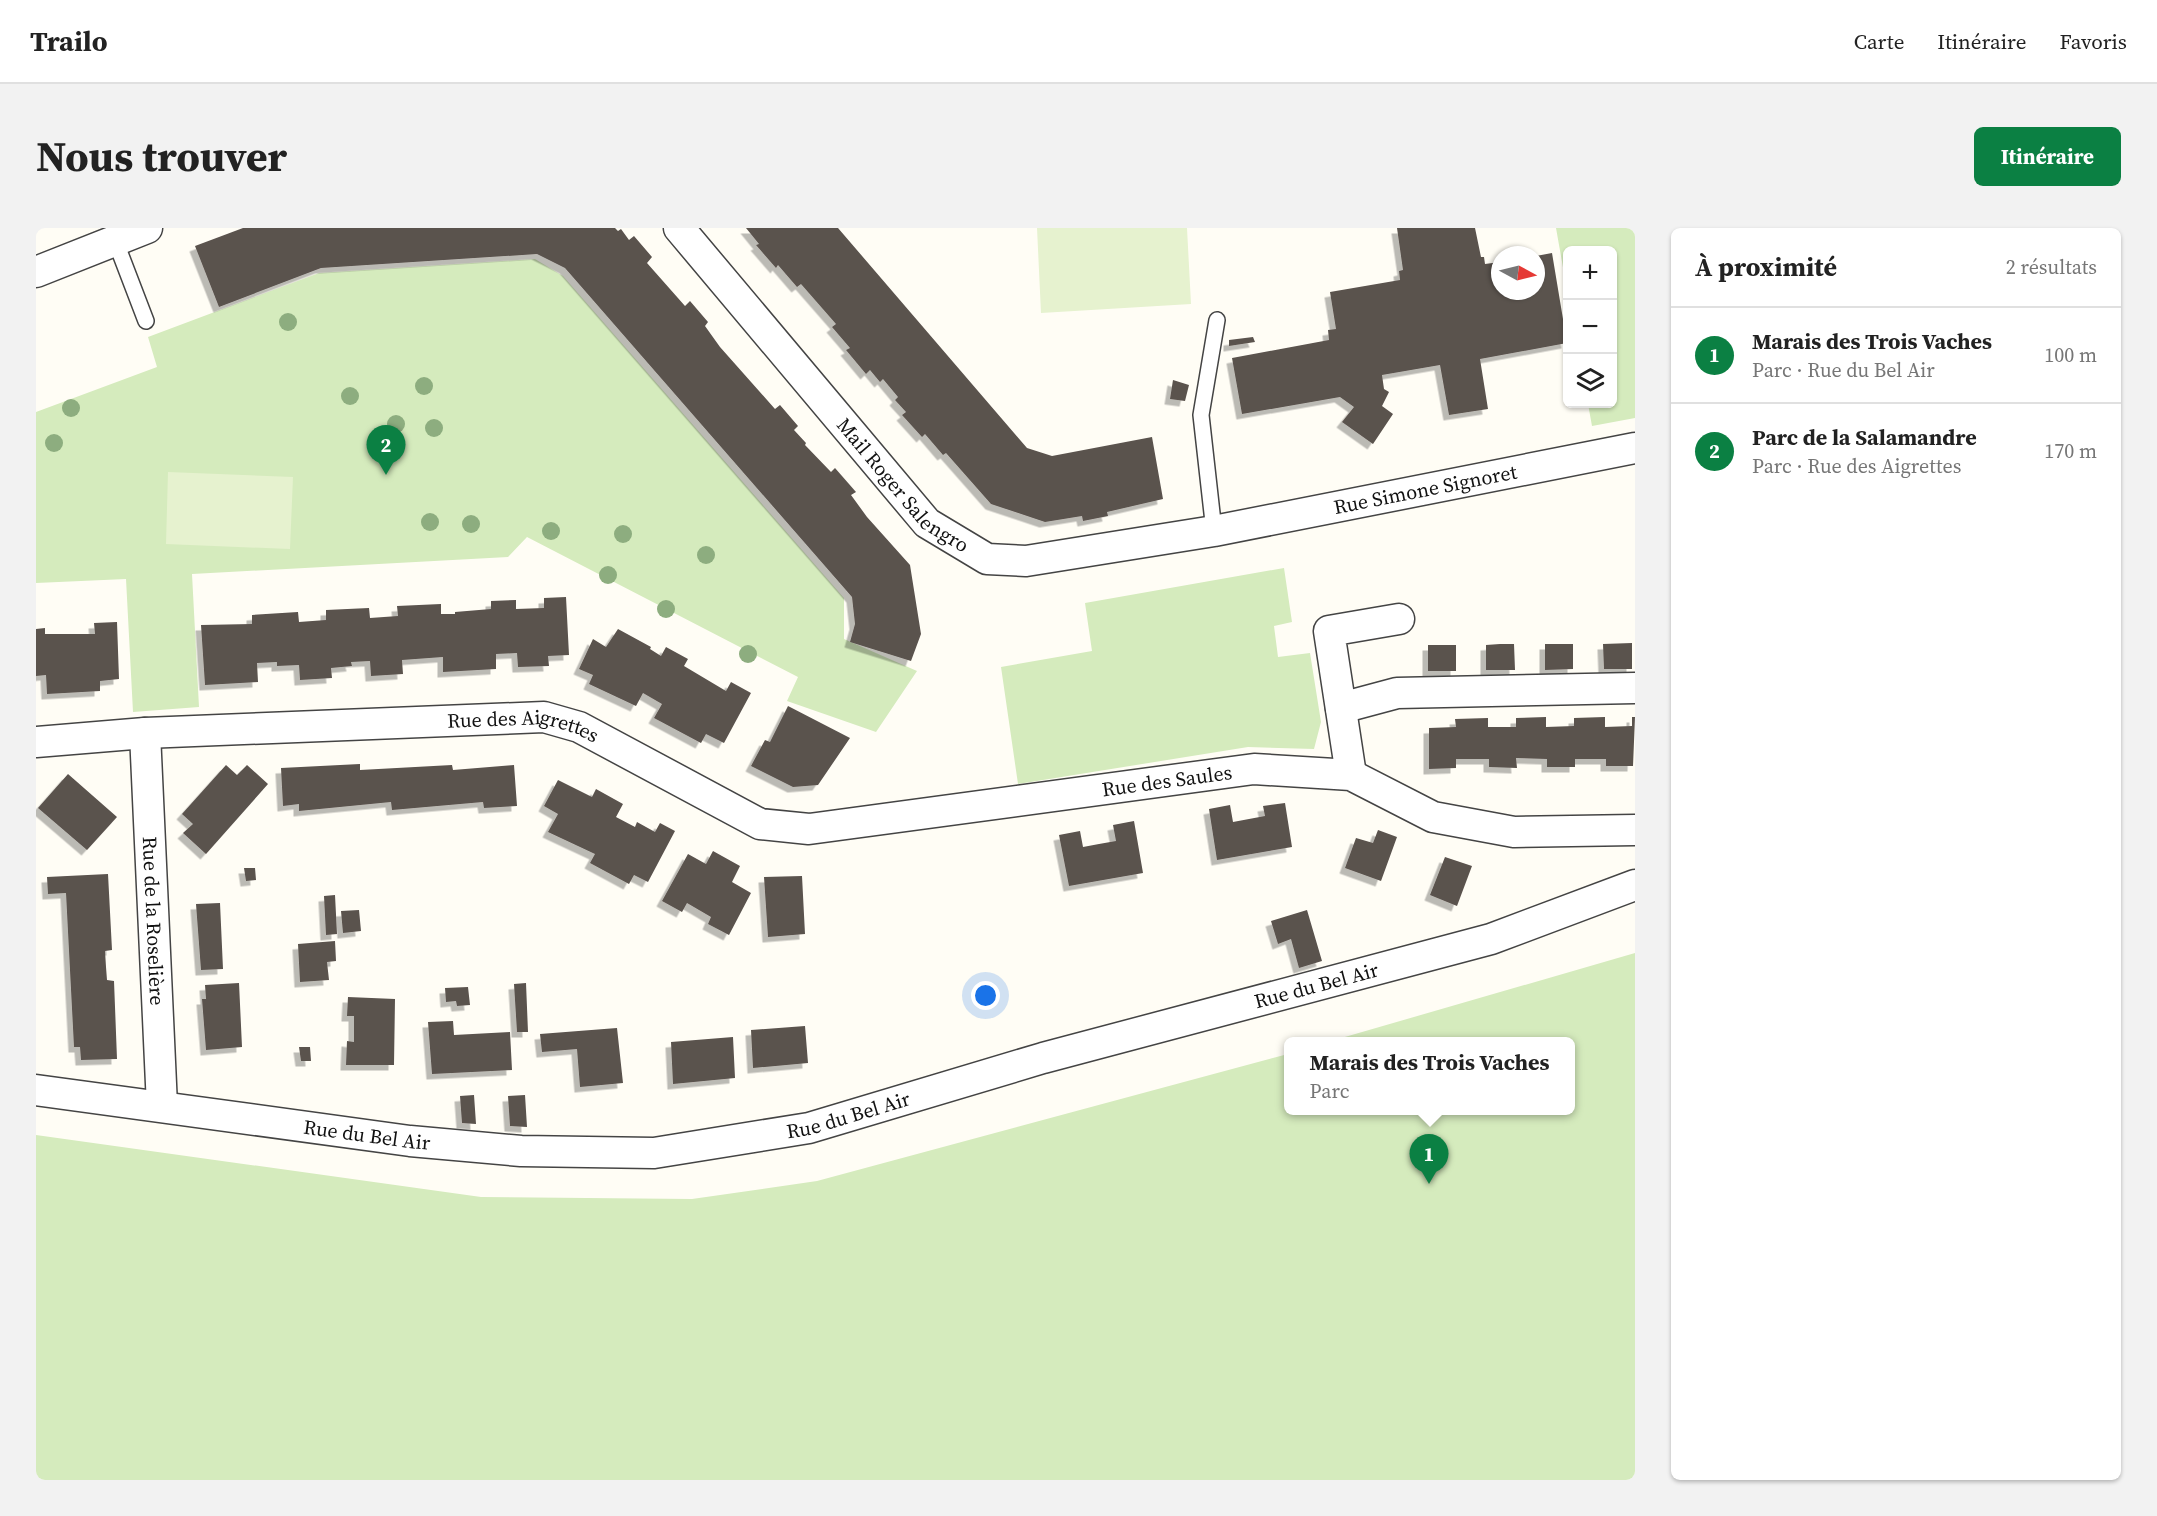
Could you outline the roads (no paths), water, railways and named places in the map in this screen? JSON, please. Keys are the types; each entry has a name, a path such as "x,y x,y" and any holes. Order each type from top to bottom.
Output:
{"street":[{"path":"36,272 147,228"},
{"name":"Mail Roger Salengro","path":"679,228 927,523 987,559 1026,561 1214,531"},
{"name":"Rue Simone Signoret","path":"1214,531 1635,448"},
{"path":"1351,776 1329,631 1399,619"},
{"path":"1341,708 1397,693 1635,688"},
{"name":"Rue des Aigrettes","path":"36,742 145,733 544,717 579,727 760,824 809,829 985,804"},
{"name":"Rue de la Roselière","path":"145,733 162,1107"},
{"name":"Rue des Saules","path":"985,804 1254,769 1351,776 1433,817 1514,832 1635,830"},
{"name":"Rue du Bel Air","path":"36,1090 410,1142 521,1151 654,1153 809,1128 1043,1058 1491,939 1635,885"}],"lane":[{"path":"115,240 146,321"},
{"path":"1214,531 1201,415 1217,320"}],"place":[{"name":"Parc de la Salamandre","path":"386,475"},
{"name":"Marais des Trois Vaches","path":"1429,1184"}]}
